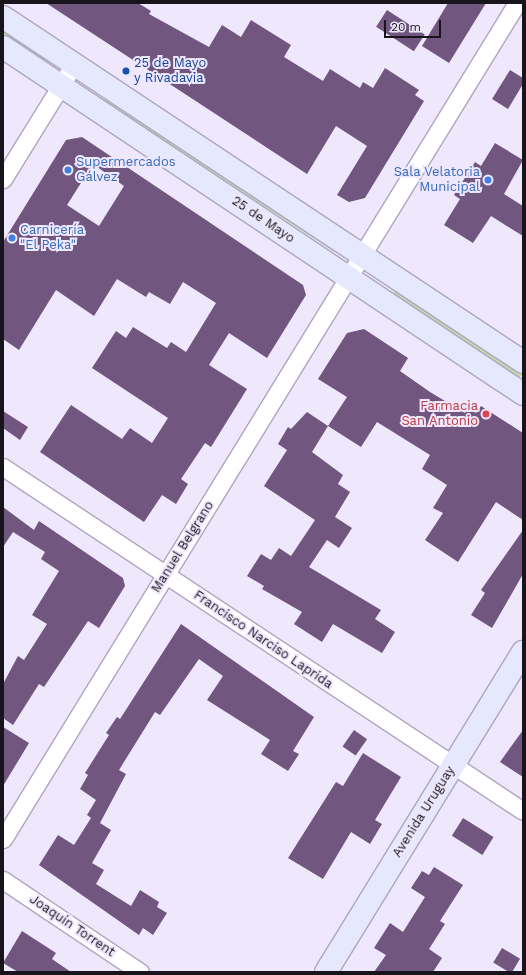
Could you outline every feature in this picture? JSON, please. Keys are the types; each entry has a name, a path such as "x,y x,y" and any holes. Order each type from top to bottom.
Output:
{"main road":[{"name":"25 de Mayo","path":"3,17 523,362"},
{"name":"25 de Mayo","path":"3,47 523,394"},
{"name":"Avenida Uruguay","path":"326,972 523,652"}],"street":[{"name":"Manuel Belgrano","path":"3,839 517,3"},
{"path":"3,179 74,64"},
{"name":"Francisco Narciso Laprida","path":"3,467 523,811"},
{"name":"Joaquín Torrent","path":"3,880 140,972"}],"green space":[{"path":"3,29 48,60 48,62 3,36"},
{"path":"106,98 334,250 333,251 103,102"},
{"path":"397,288 523,373 520,378 394,293"}],"building":[{"path":"46,3 138,3 151,11 149,14 209,47 222,25 241,37 251,20 291,45 284,57 323,81 330,69 360,88 363,82 373,88 385,68 419,90 415,95 424,101 365,198 349,202 337,195 367,146 336,126 307,174"},
{"path":"448,3 486,3 449,63 422,46"},
{"path":"387,10 425,35 414,51 376,27"},
{"path":"510,70 523,78 523,84 508,109 492,99"},
{"path":"82,137 303,285 306,295 267,358 229,333 209,365 247,389 211,447 205,443 181,479 188,484 176,504 162,495 144,522 40,452 71,405 122,439 130,428 152,443 168,418 92,368 116,331 126,338 133,327 167,348 171,342 186,352 216,303 183,282 170,304 149,292 146,297 117,279 94,316 56,290 19,350 3,339 3,242 66,140","holes":["93,164 124,186 99,226 67,205"]},
{"name":"Sala Velatoria Municipal","path":"495,143 523,160 504,194 523,206 523,236 491,216 473,243 444,225 460,199 454,195 475,162 481,166"},
{"path":"364,329 408,358 400,371 430,392 465,413 468,408 476,413 481,406 523,433 523,520 496,502 458,562 425,540 443,513 433,508 447,485 422,469 430,455 377,422 361,447 328,426 347,397 318,379 347,333"},
{"path":"3,411 28,427 20,440 3,428"},
{"path":"307,412 328,426 312,452 343,475 338,484 350,492 335,517 352,528 339,548 327,540 309,567 381,610 375,619 395,632 382,653 333,624 322,642 294,624 302,612 262,589 264,586 247,576 261,554 271,560 279,548 291,556 315,520 264,486 287,450 278,444 288,427 291,429"},
{"path":"3,507 34,530 39,521 123,578 125,586 99,628 88,621 44,687 39,684 13,725 3,718 3,684 18,656 24,660 47,624 32,615 59,571 41,559 45,552 13,532 3,547"},
{"path":"523,530 523,574 492,628 471,615 485,593 481,590"},
{"path":"181,624 314,717 293,751 299,754 288,771 261,754 270,740 207,700 223,676 199,659 160,715 155,712 119,770 126,774 100,823 111,830 92,863 104,870 96,884 131,906 140,890 159,902 157,907 167,913 153,935 143,928 139,935 39,865 58,835 74,845 91,818 87,815 96,800 80,789 88,775 85,773 109,735 106,733 117,717 120,719"},
{"path":"3,727 29,743 3,786"},
{"path":"354,730 367,739 356,756 343,746"},
{"path":"523,730 523,777 500,762"},
{"path":"363,753 401,777 375,820 382,824 370,844 351,832 323,879 288,858 336,782 343,786"},
{"path":"463,818 494,837 482,855 452,836"},
{"path":"434,867 463,885 440,921 445,924 429,949 442,958 433,972 374,972 386,955 374,948 390,923 403,932 425,897 411,888 422,871 429,875"},
{"path":"22,931 56,953 52,959 71,972 18,972 3,963"},
{"path":"502,948 520,959 512,972 509,972 493,963"}],"place":[{"name":"25 de Mayo y Rivadavia","path":"126,71"},
{"name":"Supermercados Gálvez","path":"68,170"},
{"name":"Sala Velatoria Municipal","path":"488,180"},
{"name":"Carnicería \"El Peka\"","path":"12,238"},
{"name":"Farmacia San Antonio","path":"486,414"}]}
